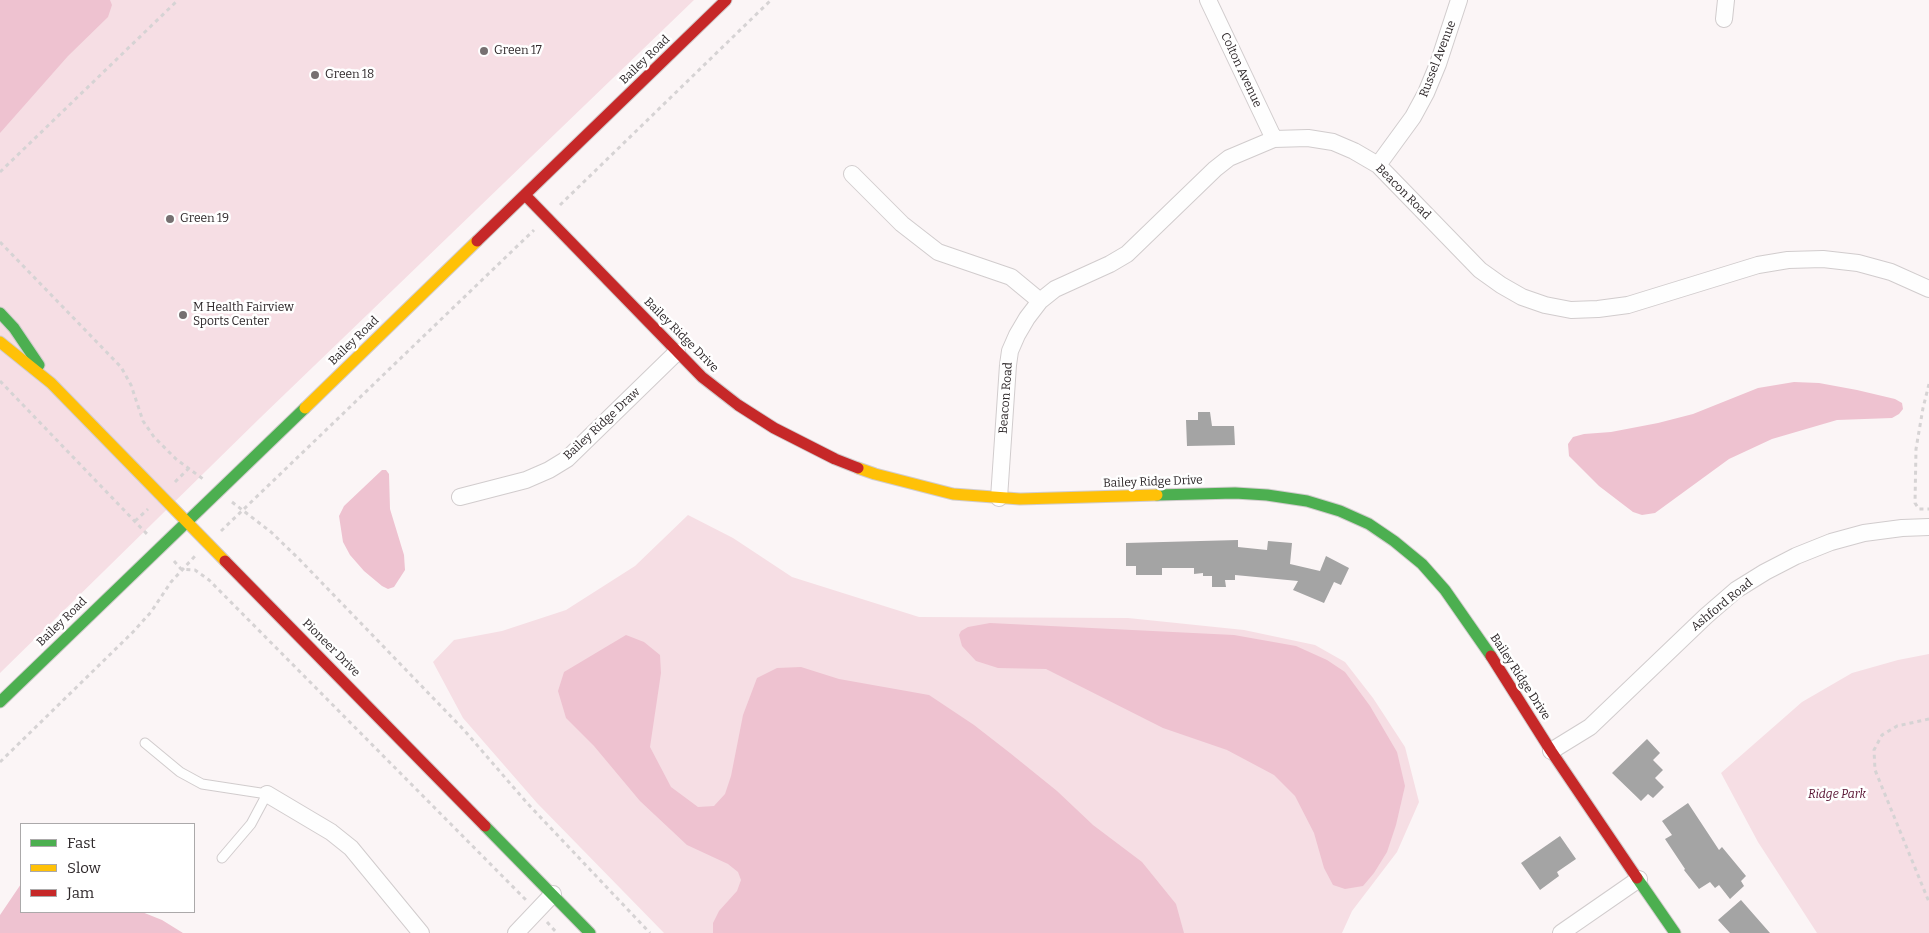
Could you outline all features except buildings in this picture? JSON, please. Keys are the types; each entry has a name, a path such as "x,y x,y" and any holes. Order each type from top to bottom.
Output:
{"street":[{"name":"Bailey Road","path":"0,702 726,0"},
{"name":"Colton Avenue","path":"1208,0 1274,139"},
{"name":"Russel Avenue","path":"1378,165 1413,117 1426,93 1460,0"},
{"path":"1724,19 1726,0"},
{"name":"Beacon Road","path":"999,498 1010,351 1027,318 1040,301 1055,289 1110,264 1126,254 1229,158 1274,139 1308,138 1333,142 1354,151 1378,165 1480,270 1522,297 1545,305 1572,310 1628,305 1758,265 1788,260 1823,259 1858,263 1891,272 1929,289"},
{"path":"852,174 902,224 938,252 1011,277 1040,301"},
{"name":"Bailey Ridge Drive","path":"525,196 702,377 738,405 774,428 836,459 875,474 916,486 954,494 1020,500 1235,494 1267,495 1307,501 1340,511 1362,521 1394,540 1422,564 1445,590 1496,663 1551,751 1675,933"},
{"name":"Pioneer Drive","path":"0,313 14,328 51,383"},
{"name":"Pioneer Drive","path":"0,342 51,383 554,894 590,933"},
{"name":"Bailey Ridge Draw","path":"460,498 526,480 567,460 677,352"},
{"name":"Ashford Road","path":"1551,751 1602,716 1706,616 1736,590 1765,572 1823,545 1864,533 1929,527"},
{"path":"267,794 331,832 351,848 421,933"},
{"path":"1561,933 1639,879"},
{"path":"516,933 554,894"}],"lane":[{"path":"145,743 180,772 202,784 267,794 251,824 222,858"}],"path":[{"path":"0,172 178,0"},
{"path":"562,204 771,0"},
{"path":"526,238 242,511 270,532 299,559 464,730 527,803 650,933"},
{"path":"0,242 121,367 131,385 142,421 154,437 188,468"},
{"path":"0,381 135,521"},
{"path":"1929,384 1916,449 1915,503 1920,509 1929,509"},
{"path":"0,762 139,626 181,569 195,570 209,580 524,898"},
{"path":"1929,719 1897,726 1882,735 1874,750 1875,770 1929,902"},
{"path":"550,925 557,933"}],"green space":[{"name":"M Health Fairview Sports Center","path":"0,0 694,0 260,418 0,673"},
{"path":"688,515 733,538 792,577 919,617 1128,618 1244,630 1315,645 1345,662 1373,698 1405,747 1419,802 1397,852 1352,911 1342,933 664,933 537,803 463,718 433,662 454,640 502,631 566,610 635,566"},
{"name":"Ridge Park","path":"1929,654 1929,933 1817,933 1758,842 1721,773 1802,702 1852,673 1898,660"}],"shaded area":[{"path":"0,0 110,0 112,5 108,17 68,56 0,133"},
{"path":"1794,382 1819,383 1895,399 1902,403 1903,409 1892,418 1837,420 1772,439 1729,459 1655,513 1642,515 1633,512 1599,486 1569,456 1568,444 1573,437 1658,423 1693,414 1758,388"},
{"path":"382,470 386,470 389,474 390,509 404,555 405,570 394,587 388,589 364,571 350,555 343,542 339,516 344,506"},
{"path":"990,623 1234,635 1296,646 1327,660 1345,672 1370,706 1397,752 1405,786 1396,825 1387,852 1363,886 1345,889 1333,885 1324,868 1314,833 1295,796 1274,775 1227,750 1163,728 1046,669 998,668 976,661 962,646 959,635 961,631 968,627"},
{"path":"626,635 644,642 660,655 661,673 650,747 671,787 698,807 714,806 725,794 731,776 743,715 757,678 777,668 801,667 839,679 929,695 974,725 1010,753 1057,791 1093,825 1142,862 1176,904 1184,933 713,933 713,923 719,911 737,891 741,880 738,872 728,864 687,845 640,801 594,746 566,718 558,691 564,672"},
{"path":"20,885 20,913 144,913 162,920 183,933 0,933 0,915"}],"traffic: fast":[{"path":"0,313 14,328 39,365"},
{"path":"0,702 305,408"},
{"path":"1157,495 1235,493 1267,495 1307,501 1340,511 1369,524 1422,564 1445,590 1491,656"},
{"path":"485,826 590,933"},
{"path":"1637,878 1675,933"}],"traffic: slow":[{"path":"305,408 477,241"},
{"path":"0,342 51,383 225,561"},
{"path":"858,468 953,494 1020,499 1157,495"}],"traffic: jam":[{"path":"477,241 726,0"},
{"path":"525,195 702,377 738,405 774,428 835,459 858,468"},
{"path":"225,561 485,826"},
{"path":"1491,656 1551,751 1637,878"}],"place":[{"name":"Green 17","path":"484,51"},
{"name":"Green 18","path":"315,75"},
{"name":"Green 19","path":"170,219"},
{"name":"M Health Fairview Sports Center","path":"183,315"}]}
